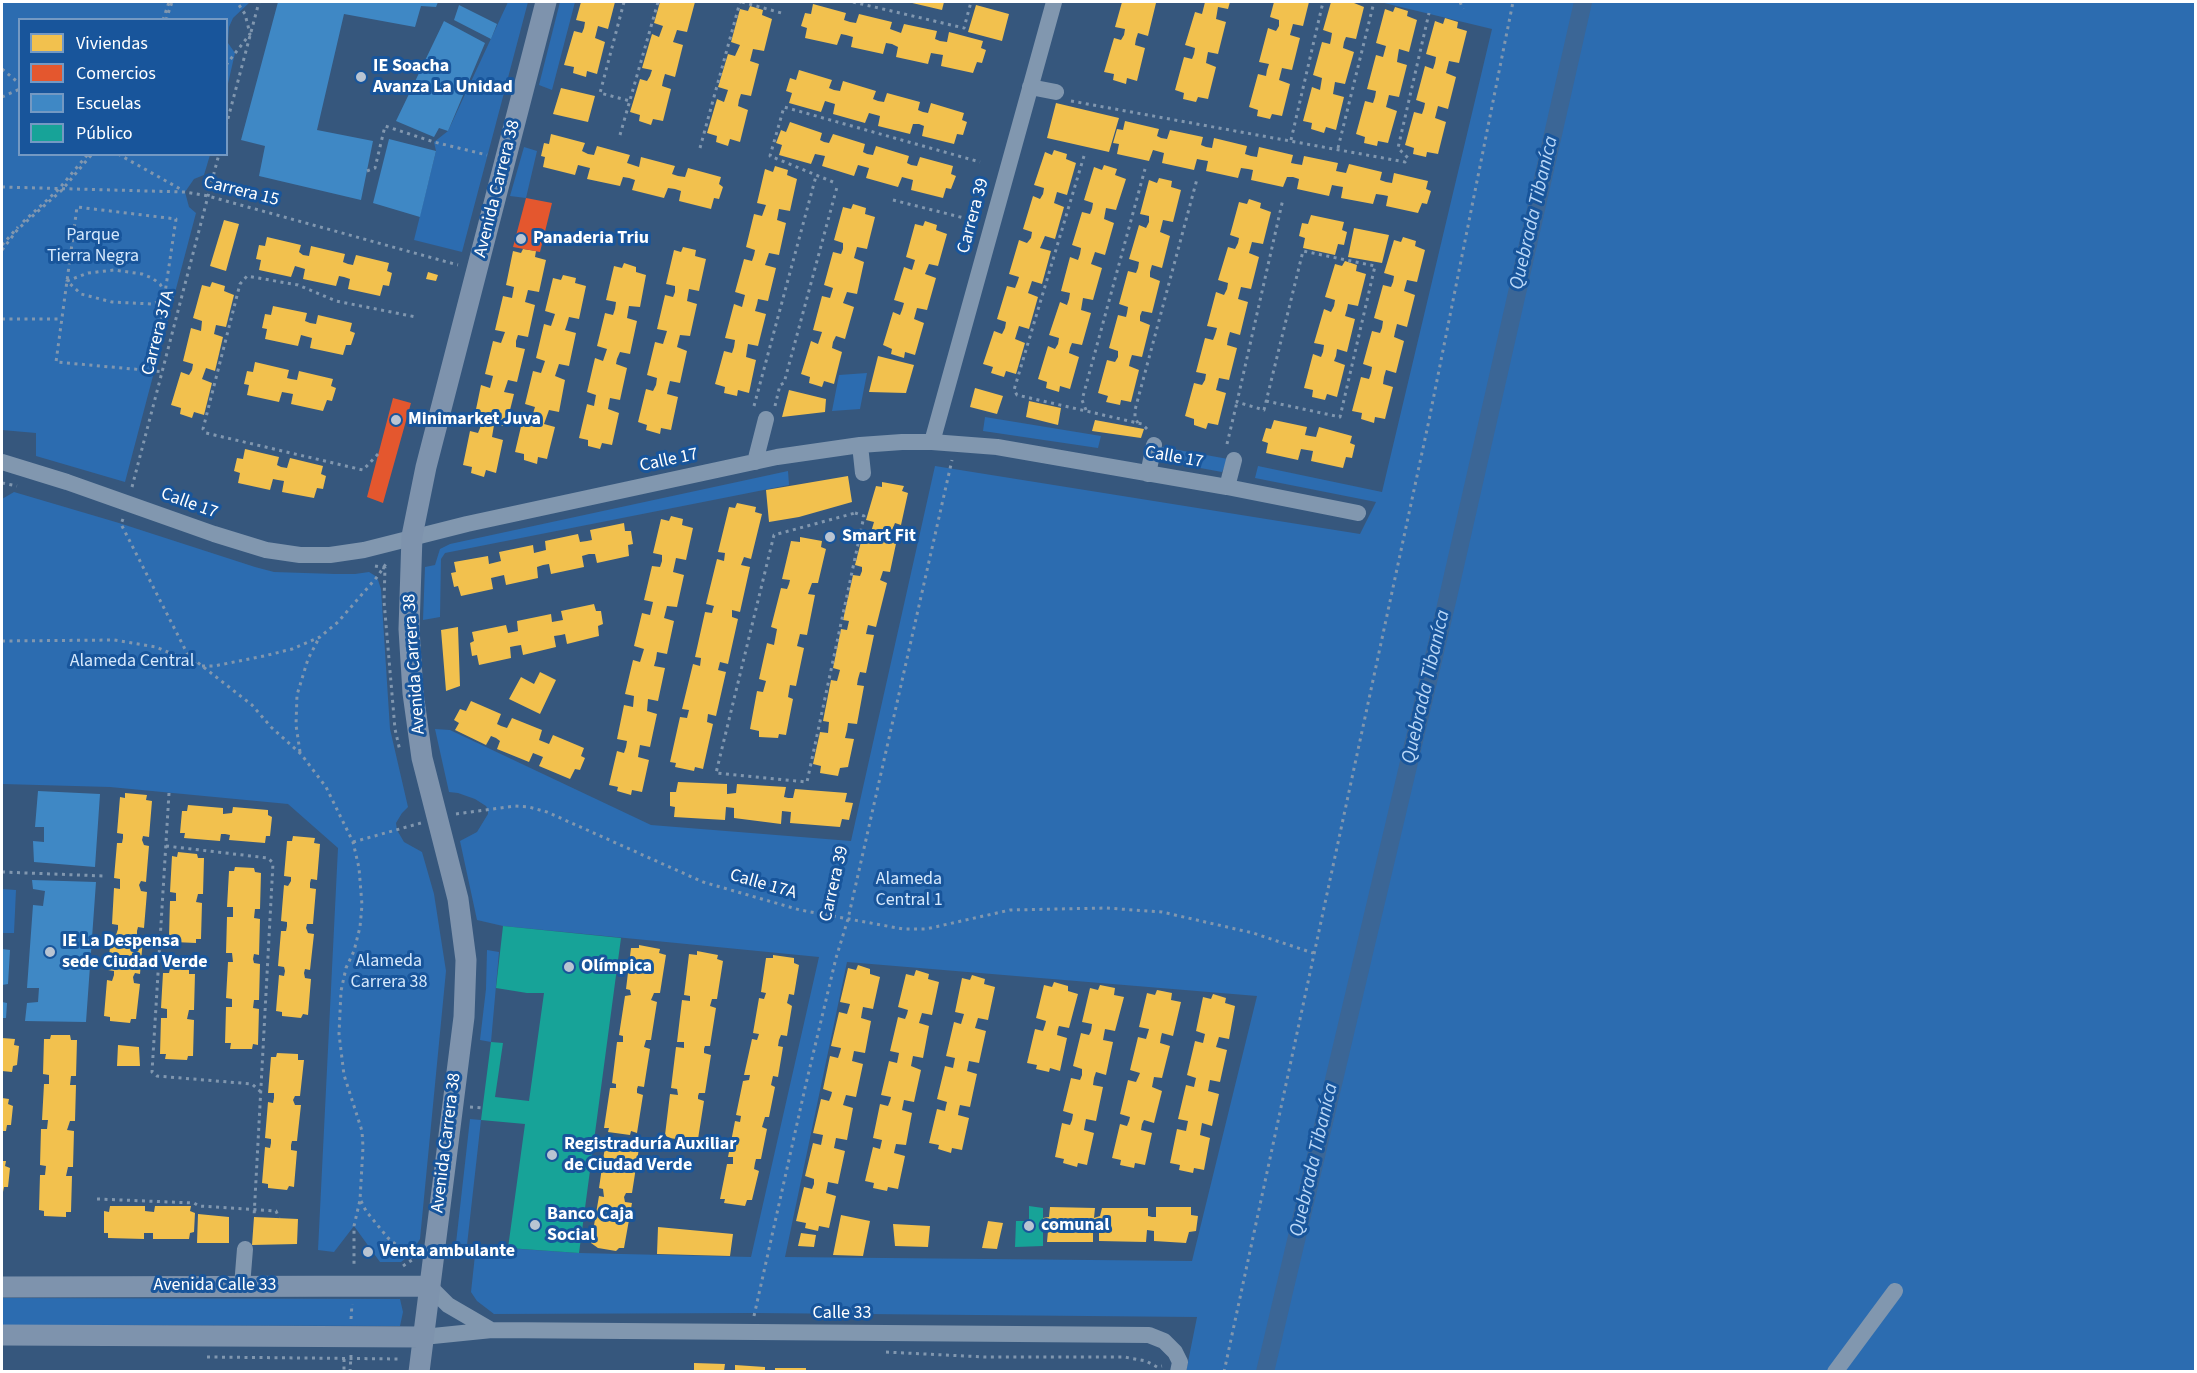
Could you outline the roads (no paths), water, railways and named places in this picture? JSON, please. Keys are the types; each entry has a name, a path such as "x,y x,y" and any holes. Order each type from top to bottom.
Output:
{"main road":[{"name":"Avenida Carrera 38","path":"420,1365 464,1017 466,960 458,899 428,821 413,693 402,540 426,468 546,2"},
{"name":"Avenida Calle 33","path":"2,1287 243,1286 353,1278 429,1286"},
{"path":"2,1335 423,1337"}],"street":[{"name":"Carrera 39","path":"932,442 1054,2"},
{"path":"1030,87 1061,96"},
{"path":"755,462 766,414"},
{"path":"1148,474 1150,441"},
{"name":"Calle 17","path":"2,462 67,482 125,510 266,550 300,555 330,555 755,462 860,445 932,442 997,447 1227,487 1358,513"},
{"path":"860,445 863,473"},
{"path":"1227,487 1230,454"},
{"path":"243,1286 245,1249"},
{"name":"Calle 33","path":"429,1286 448,1305 492,1330"},
{"path":"1834,1371 1895,1290"},
{"name":"Calle 33","path":"423,1337 492,1330 1149,1335 1164,1341 1175,1352 1179,1367"}],"waterway":[{"name":"Quebrada Tibaníca","path":"1265,1372 1448,597 1583,2"}],"place":[{"name":"IE Soacha Avanza La Unidad","path":"361,77"},
{"name":"Panaderia Triu","path":"521,239"},
{"name":"Minimarket Juva","path":"396,420"},
{"name":"Smart Fit","path":"830,537"},
{"name":"IE La Despensa sede Ciudad Verde","path":"50,952"},
{"name":"Olímpica","path":"569,967"},
{"name":"Registraduría Auxiliar de Ciudad Verde","path":"552,1155"},
{"name":"Banco Caja Social","path":"535,1225"},
{"name":"comunal","path":"1029,1226"},
{"name":"Venta ambulante","path":"368,1252"}],"park label":[{"name":"Parque Tierra Negra","path":"93,246"},
{"name":"Alameda Central","path":"132,662"},
{"name":"Alameda Central 1","path":"909,890"},
{"name":"Alameda Carrera 38","path":"389,972"}]}
